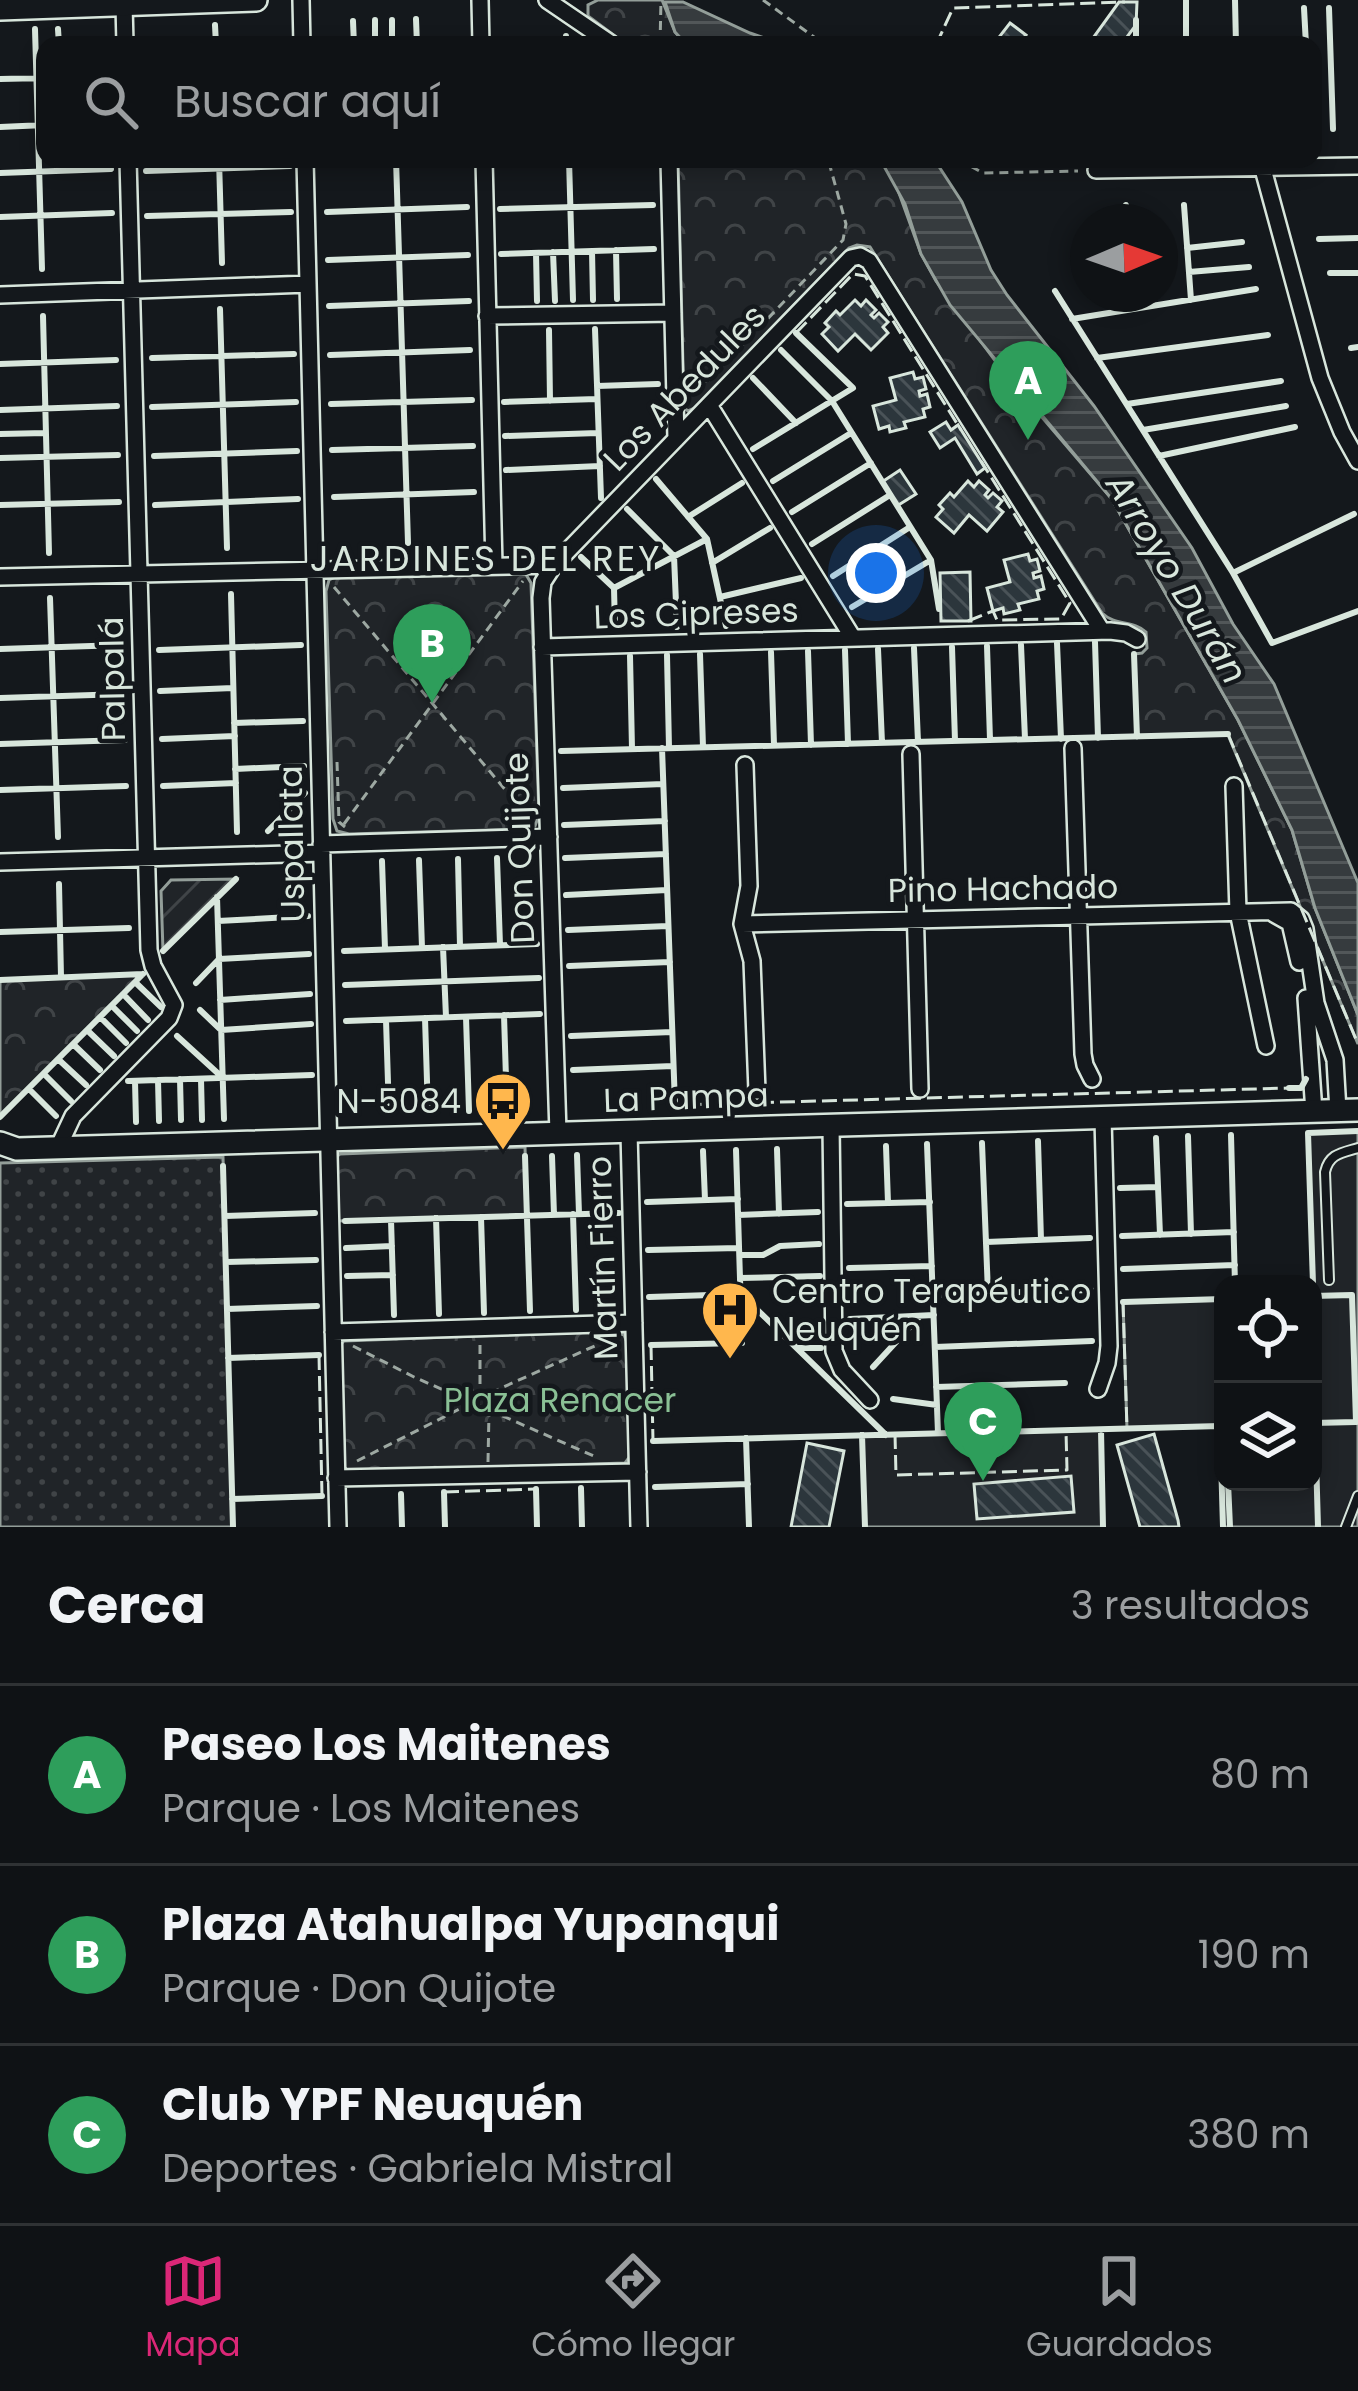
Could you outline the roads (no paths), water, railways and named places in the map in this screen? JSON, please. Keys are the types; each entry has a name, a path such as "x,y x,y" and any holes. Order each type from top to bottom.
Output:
{"street":[{"path":"0,9 256,0"},
{"path":"301,0 302,36"},
{"path":"480,0 481,36"},
{"path":"547,0 600,36"},
{"path":"126,36 130,3"},
{"path":"1322,167 1358,166"},
{"name":"Palpalá","path":"58,1148 73,1116 173,1012 171,995 150,956 128,168"},
{"name":"Uspallata","path":"305,168 338,1527"},
{"path":"484,168 494,566"},
{"path":"669,168 676,439"},
{"path":"1096,170 1295,168"},
{"path":"1263,169 1320,378 1358,461"},
{"name":"Los Abedules","path":"554,565 848,260 860,256 869,261 1102,631"},
{"path":"0,295 308,284"},
{"path":"488,316 673,314"},
{"path":"709,405 854,638"},
{"path":"0,577 554,565"},
{"name":"Don Quijote","path":"554,565 541,590 558,1133"},
{"name":"Los Cipreses","path":"542,647 1102,631 1121,632 1137,640"},
{"path":"1073,748 1083,1054 1092,1079"},
{"path":"911,754 920,1089"},
{"path":"745,765 749,886 742,924 752,961 757,1091"},
{"path":"1234,786 1238,912 1266,1046"},
{"path":"0,862 548,837"},
{"path":"1265,912 1287,910 1301,919 1316,1003 1348,1111"},
{"path":"1265,912 1284,917 1294,932 1309,1019 1314,1112"},
{"name":"Pino Hachado","path":"742,924 1265,912"},
{"name":"La Pampa","path":"6,1150 1348,1111"},
{"path":"1098,1388 1109,1346 1103,1118"},
{"path":"831,1126 834,1351 838,1365 870,1400"},
{"name":"Martín Fierro","path":"628,1132 640,1527"},
{"path":"333,1332 634,1322"},
{"path":"336,1478 638,1472"}],"lane":[{"path":"1329,1280 1327,1162 1358,1148"},
{"path":"1346,1527 1358,1496"}],"water":[{"path":"665,2 683,2 759,36 679,36"},
{"name":"Arroyo Durán","path":"885,168 940,168 962,202 1007,295 1094,406 1192,548 1233,624 1274,684 1358,883 1358,1015 1315,908 1292,830 1238,720 1111,498 950,305 921,254 905,204"}],"place":[{"name":"Paseo Los Maitenes","path":"1028,440"},
{"name":"Plaza Atahualpa Yupanqui","path":"432,703"},
{"name":"N-5084","path":"503,1152"},
{"name":"Centro Terapéutico Neuquén","path":"730,1361"},
{"name":"Club YPF Neuquén","path":"983,1481"}],"district":[{"name":"JARDINES DEL REY","path":"486,558"}],"park label":[{"name":"Plaza Renacer","path":"560,1400"}]}
